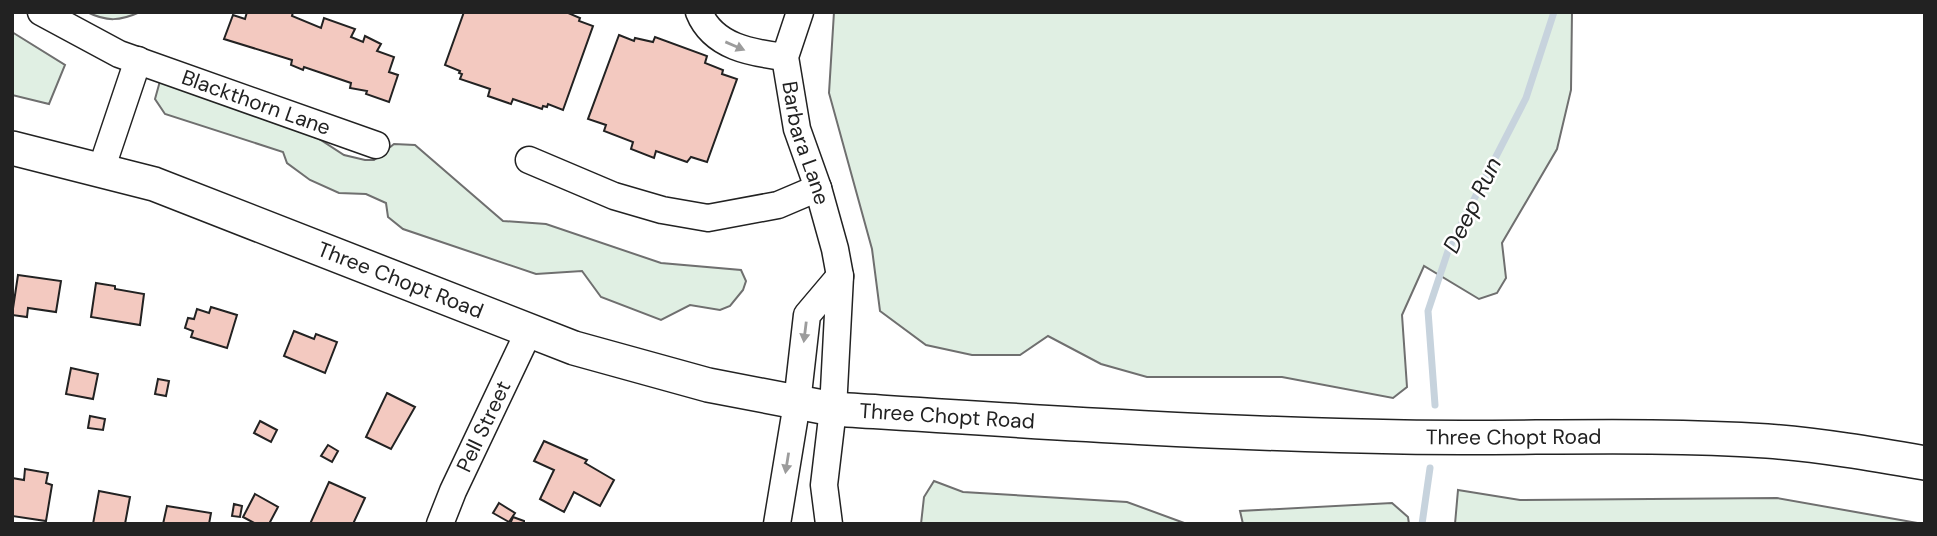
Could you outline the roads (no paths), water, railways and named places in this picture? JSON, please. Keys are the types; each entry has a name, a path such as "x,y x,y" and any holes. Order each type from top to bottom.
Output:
{"main road":[{"name":"Three Chopt Road","path":"12,148 154,184 529,331 632,366 708,385 833,409 1055,422 1404,437 1768,441 1925,463"}],"street":[{"name":"Blackthorn Lane","path":"41,12 119,54 376,145"},
{"path":"699,12 718,38 751,52 785,57"},
{"name":"Barbara Lane","path":"800,12 785,57 797,129 818,188 840,276 833,409 824,485 829,524"},
{"path":"101,170 138,60"},
{"path":"529,160 614,196 662,210 708,218 778,205 818,188"},
{"path":"777,524 797,403 807,315 840,276"},
{"name":"Pell Street","path":"440,524 529,331"}],"waterway":[{"name":"Deep Run","path":"1435,405 1428,311 1449,248 1526,98 1554,12"},
{"name":"Deep Run","path":"1422,524 1430,468"}]}
